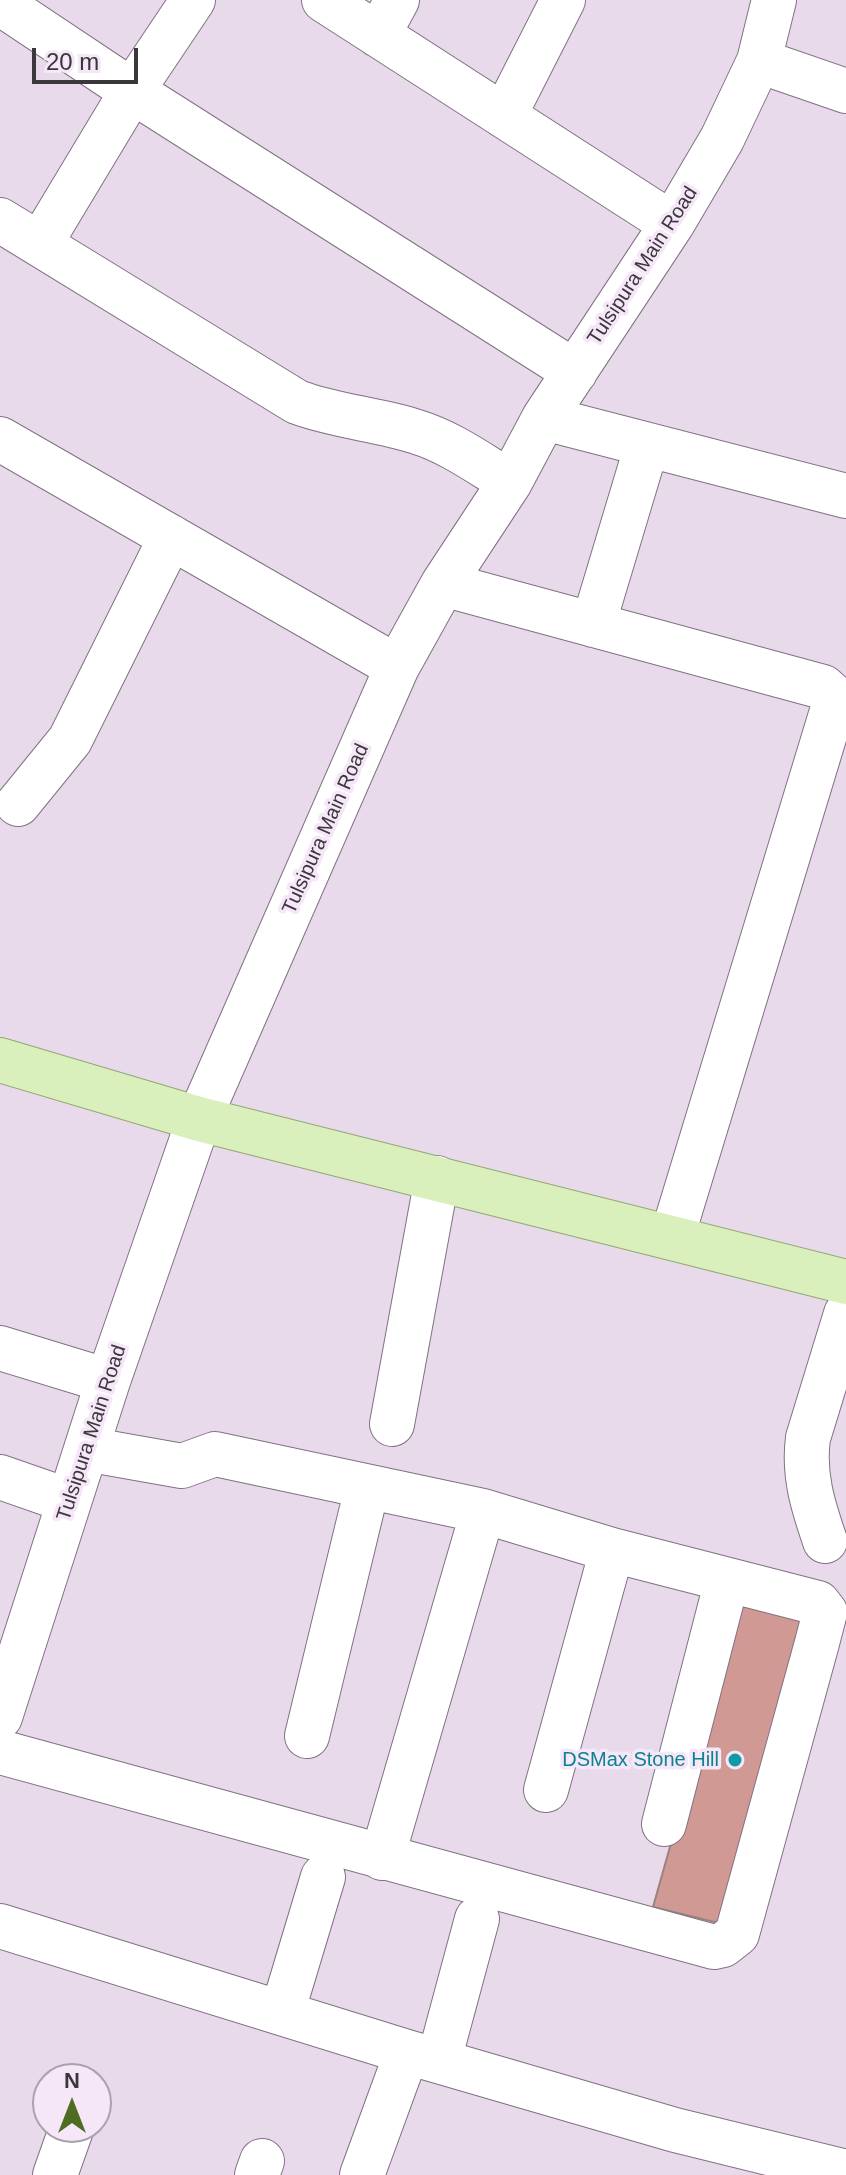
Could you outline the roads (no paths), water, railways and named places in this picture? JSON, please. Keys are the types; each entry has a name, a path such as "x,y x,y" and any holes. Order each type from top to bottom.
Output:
{"main road":[{"path":"0,1060 199,1119 846,1282"}],"street":[{"path":"40,244 132,91 193,0"},
{"path":"324,0 388,18 504,116 672,224"},
{"path":"504,116 563,0"},
{"name":"Tulsipura Main Road","path":"0,1717 12,1637 69,1501 199,1119 397,667 443,584 510,482 544,418 672,224 722,139 759,61 774,0"},
{"path":"0,3 132,91 575,372"},
{"path":"759,61 846,91"},
{"path":"0,220 297,402 328,414 420,432 443,442 510,482"},
{"path":"544,418 846,496"},
{"path":"2,444 397,667"},
{"path":"593,625 647,445"},
{"path":"18,804 70,740 171,537"},
{"path":"443,584 823,687 839,696 672,1237"},
{"path":"392,1424 437,1178"},
{"path":"825,1541 809,1495 805,1459 808,1438 846,1314"},
{"path":"0,1348 108,1381"},
{"path":"0,1752 714,1947 732,1940 737,1934 825,1612 818,1603 612,1550 483,1511 215,1454 182,1466 86,1449"},
{"path":"0,1477 69,1501"},
{"path":"307,1736 367,1488"},
{"path":"382,1858 483,1511"},
{"path":"546,1790 612,1550"},
{"path":"664,1824 727,1580"},
{"path":"282,2013 323,1877"},
{"path":"362,2175 423,2056 477,1919"},
{"path":"0,1926 675,2130 719,2158 846,2172"},
{"path":"55,2175 66,2143"}],"place":[{"name":"DSMax Stone Hill","path":"735,1760"}]}
